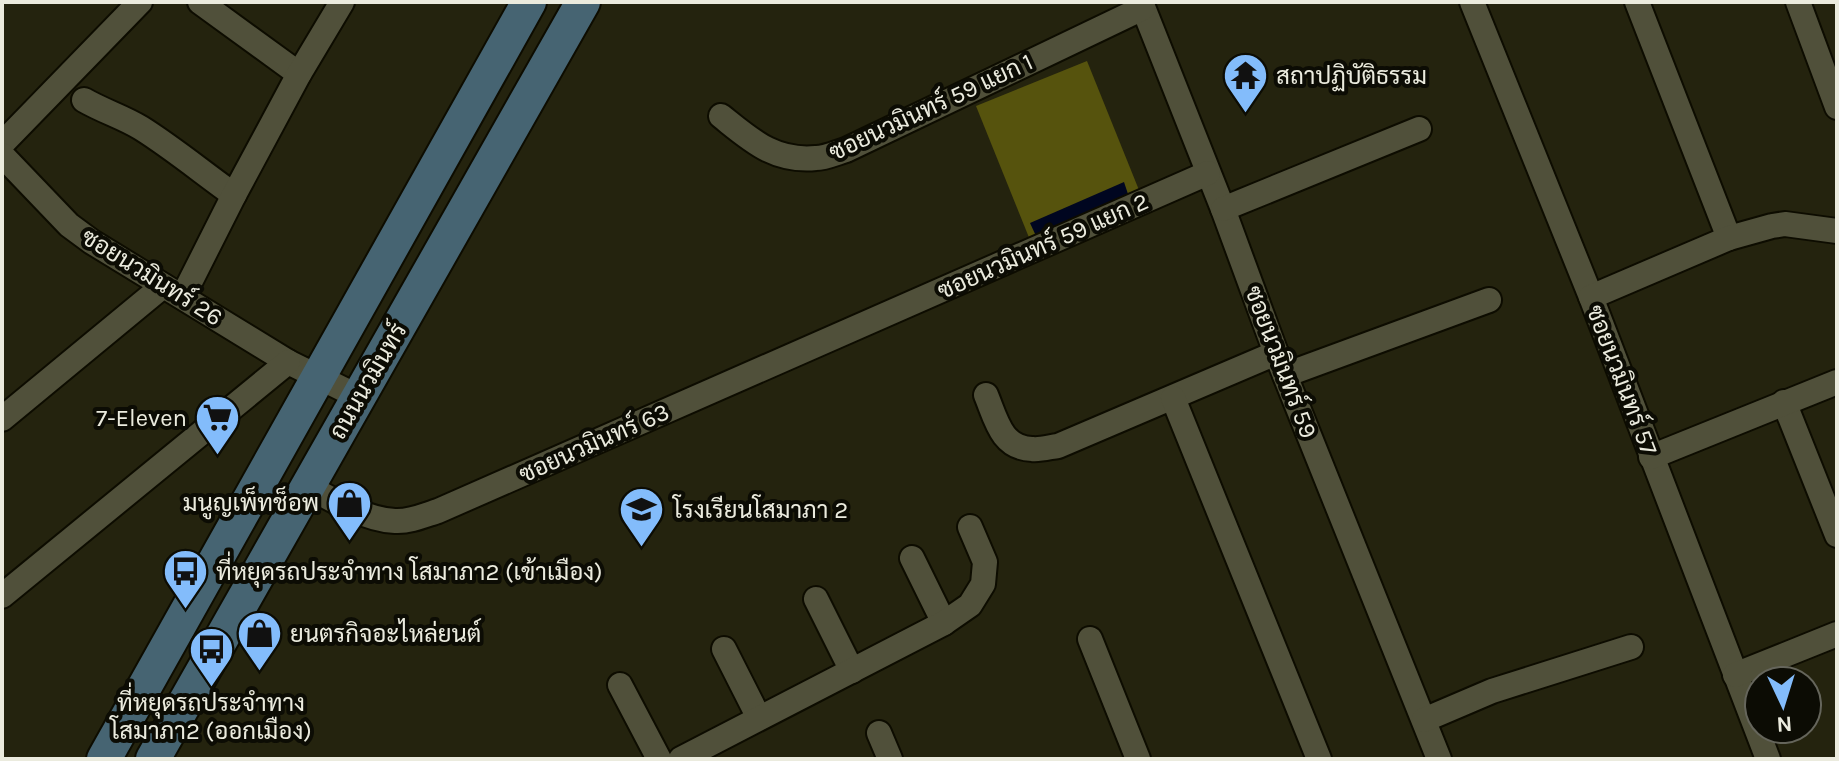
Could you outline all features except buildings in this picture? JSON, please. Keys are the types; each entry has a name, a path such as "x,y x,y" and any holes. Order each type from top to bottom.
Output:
{"main road":[{"name":"ถนนนวมินทร์","path":"104,759 304,369 529,2"},
{"name":"ถนนนวมินทร์","path":"153,759 583,2"}],"street":[{"path":"2,144 140,2"},
{"path":"200,2 299,74"},
{"path":"2,419 173,291 234,195 342,2"},
{"path":"1637,2 1729,238"},
{"path":"1798,2 1837,107"},
{"name":"ซอยนวมินทร์ 57","path":"1477,3 1768,759"},
{"name":"ซอยนวมินทร์ 59 แยก 1","path":"721,116 755,143 783,157 817,158 846,150 1142,5"},
{"name":"ซอยนวมินทร์ 59","path":"1142,5 1223,209 1280,364 1439,759"},
{"path":"84,100 143,130 234,195"},
{"path":"1223,209 1419,129"},
{"name":"ซอยนวมินทร์ 26","path":"2,155 69,225 92,242 304,369 359,397"},
{"name":"ซอยนวมินทร์ 59 แยก 2","path":"877,319 1208,173"},
{"path":"1591,297 1729,238 1772,226 1785,224 1837,231"},
{"path":"986,395 1001,432 1012,445 1033,450 1058,446 1173,398 1489,300"},
{"name":"ซอยนวมินทร์ 63","path":"307,486 343,506 383,519 397,522 416,518 877,319"},
{"path":"2,596 304,369"},
{"path":"1651,457 1837,382"},
{"path":"1173,398 1319,759"},
{"path":"1784,402 1837,535"},
{"path":"681,759 944,623 970,605 983,584 985,562 970,527"},
{"path":"912,558 944,623"},
{"path":"816,599 852,671"},
{"path":"1735,675 1837,634"},
{"path":"1090,639 1138,759"},
{"path":"1424,720 1492,691 1631,647"},
{"path":"724,649 759,718"},
{"path":"620,685 659,759"},
{"path":"879,733 890,759"}],"shaded area":[{"path":"1087,61 1143,200 1032,245 976,106"}],"water":[{"path":"1124,182 1129,197 1036,236 1030,223"}],"place":[{"name":"สถาปฏิบัติธรรม","path":"1245,115"},
{"name":"7-Eleven","path":"218,457"},
{"name":"มนูญเพ็ทช็อพ","path":"350,542"},
{"name":"โรงเรียนโสมาภา 2","path":"642,549"},
{"name":"ที่หยุดรถประจำทาง โสมาภา2 (เข้าเมือง)","path":"185,611"},
{"name":"ยนตรกิจอะไหล่ยนต์","path":"259,673"},
{"name":"ที่หยุดรถประจำทาง โสมาภา2 (ออกเมือง)","path":"211,688"}]}
